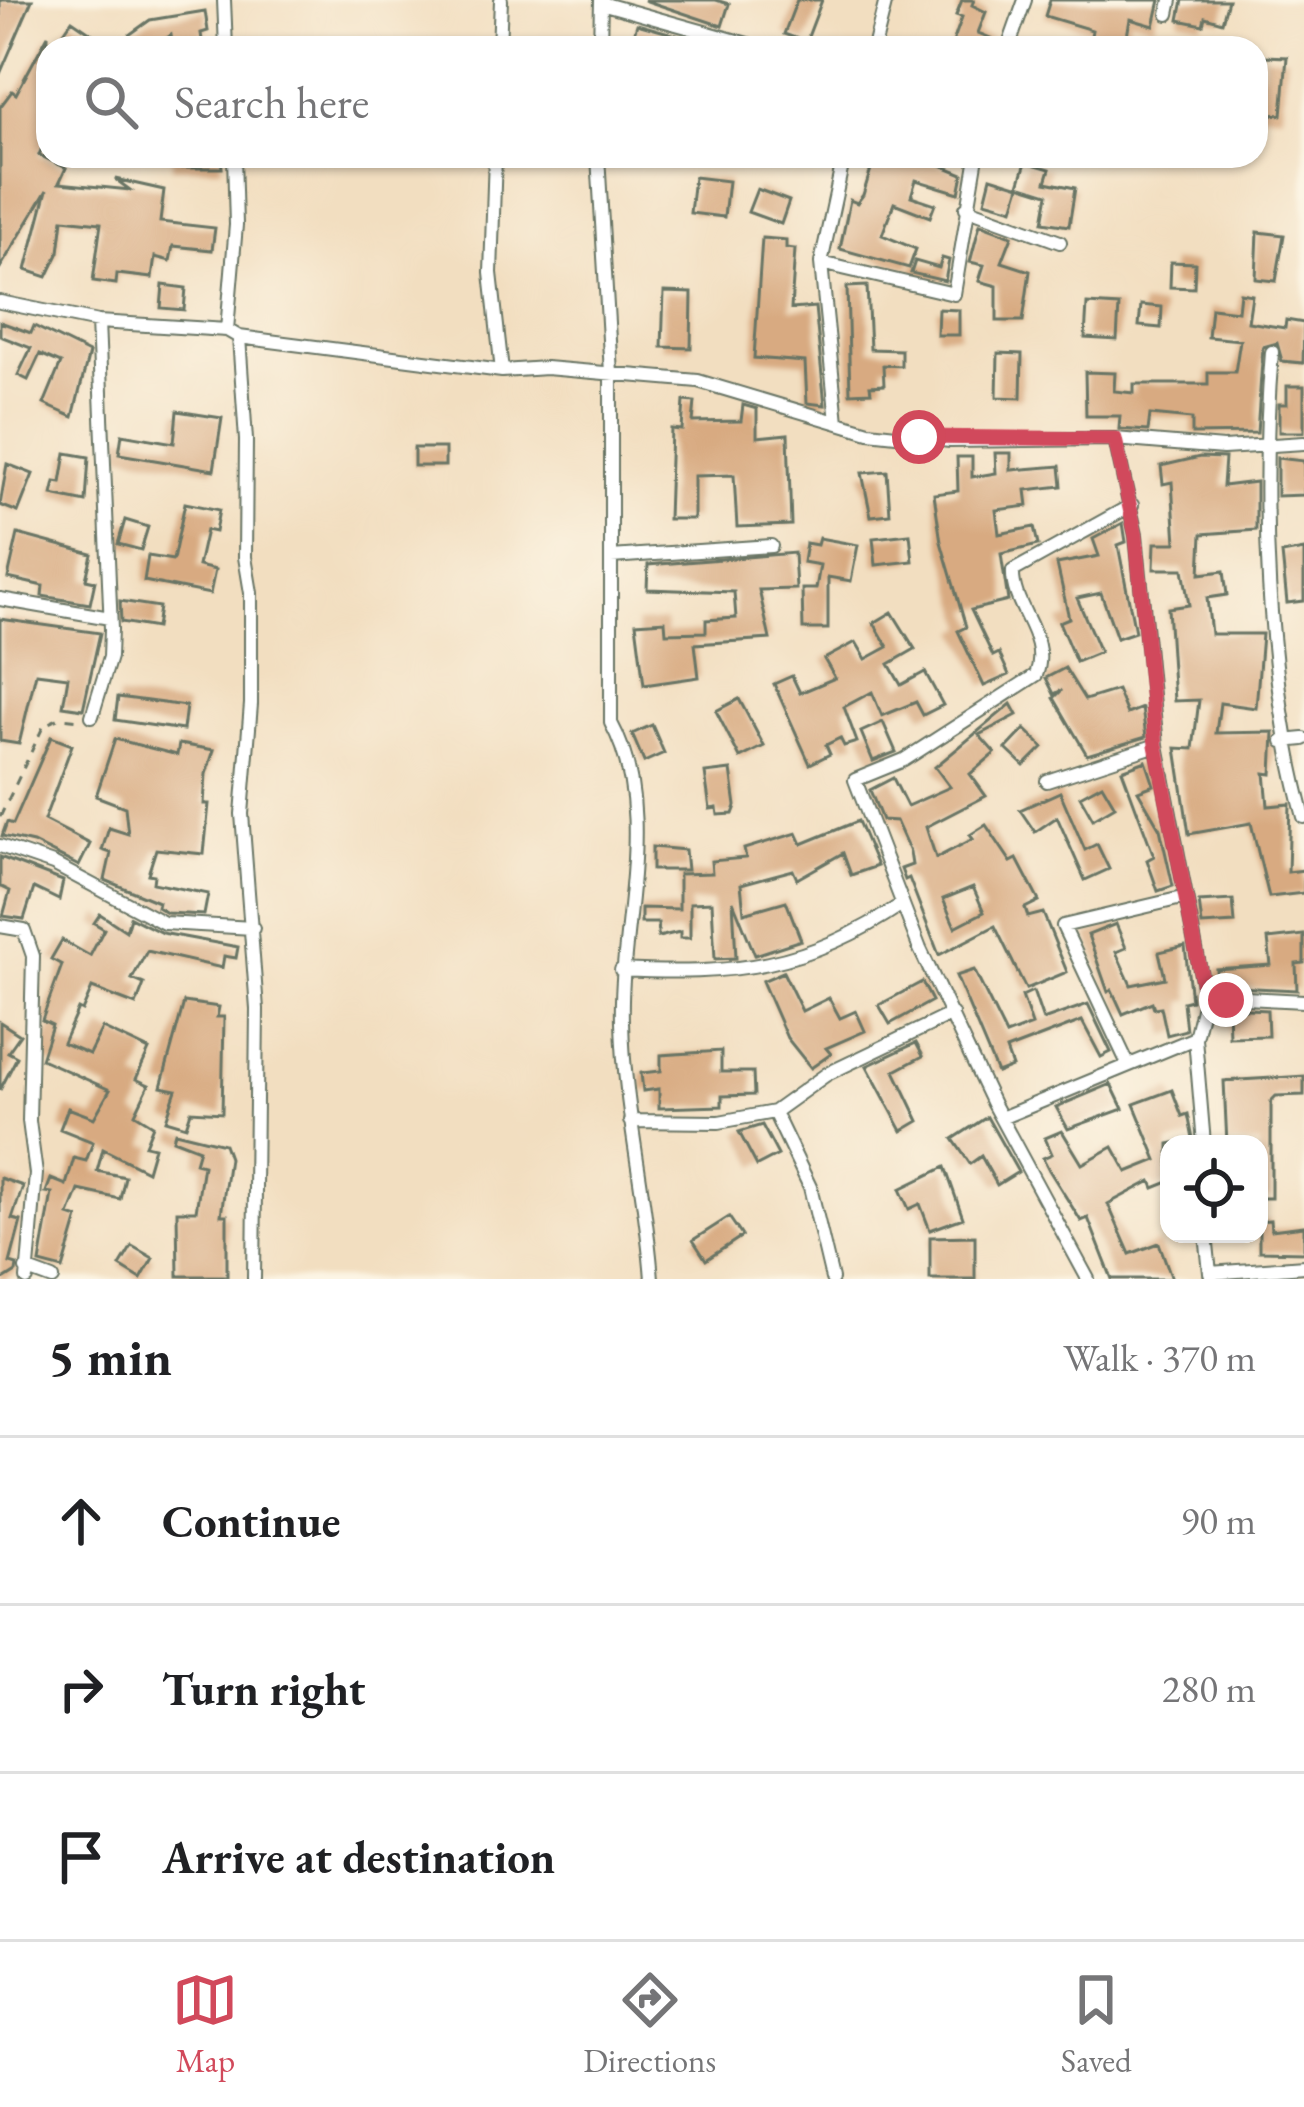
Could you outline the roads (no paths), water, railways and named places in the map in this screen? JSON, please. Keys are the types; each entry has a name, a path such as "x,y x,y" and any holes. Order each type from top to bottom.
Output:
{"street":[{"path":"224,0 226,36"},
{"path":"500,36 501,0"},
{"path":"877,36 886,0"},
{"path":"1012,36 1025,0"},
{"path":"600,36 601,1 721,36"},
{"path":"234,168 233,334 246,440 245,557 251,593 242,814 253,928 254,1279"},
{"path":"495,168 491,273 502,371"},
{"path":"599,168 611,374 611,723 630,758 634,803 629,927 621,970 630,1121 652,1279"},
{"path":"837,422 821,263 841,168"},
{"path":"821,263 953,294 974,168"},
{"path":"966,208 1060,242"},
{"path":"0,302 98,322 233,334 502,371 698,381 869,432 950,441 1115,439 1223,448 1304,443"},
{"path":"92,716 110,657 98,322"},
{"path":"1272,352 1264,445 1283,741 1304,817"},
{"path":"1115,439 1132,505 1156,745 1205,996 1195,1038 1203,1135"},
{"path":"1088,1279 1001,1118 952,1014 902,904 855,780 904,760 1036,676 1041,648 1012,583 1013,571 1132,505"},
{"path":"611,557 771,546"},
{"path":"0,599 110,618"},
{"path":"1283,741 1304,739"},
{"path":"1047,781 1156,745"},
{"path":"0,846 53,864 164,923 253,928"},
{"path":"1127,1064 1063,926 1186,897"},
{"path":"621,970 758,969 837,941 902,904"},
{"path":"0,926 24,931 33,956 29,1121 36,1174 27,1274 53,1279"},
{"path":"1205,996 1304,1001"},
{"path":"630,1121 719,1122 774,1112 827,1074 952,1014"},
{"path":"1001,1118 1195,1038"},
{"path":"774,1112 810,1187 832,1279"},
{"path":"1207,1243 1211,1276 1304,1266"}]}
